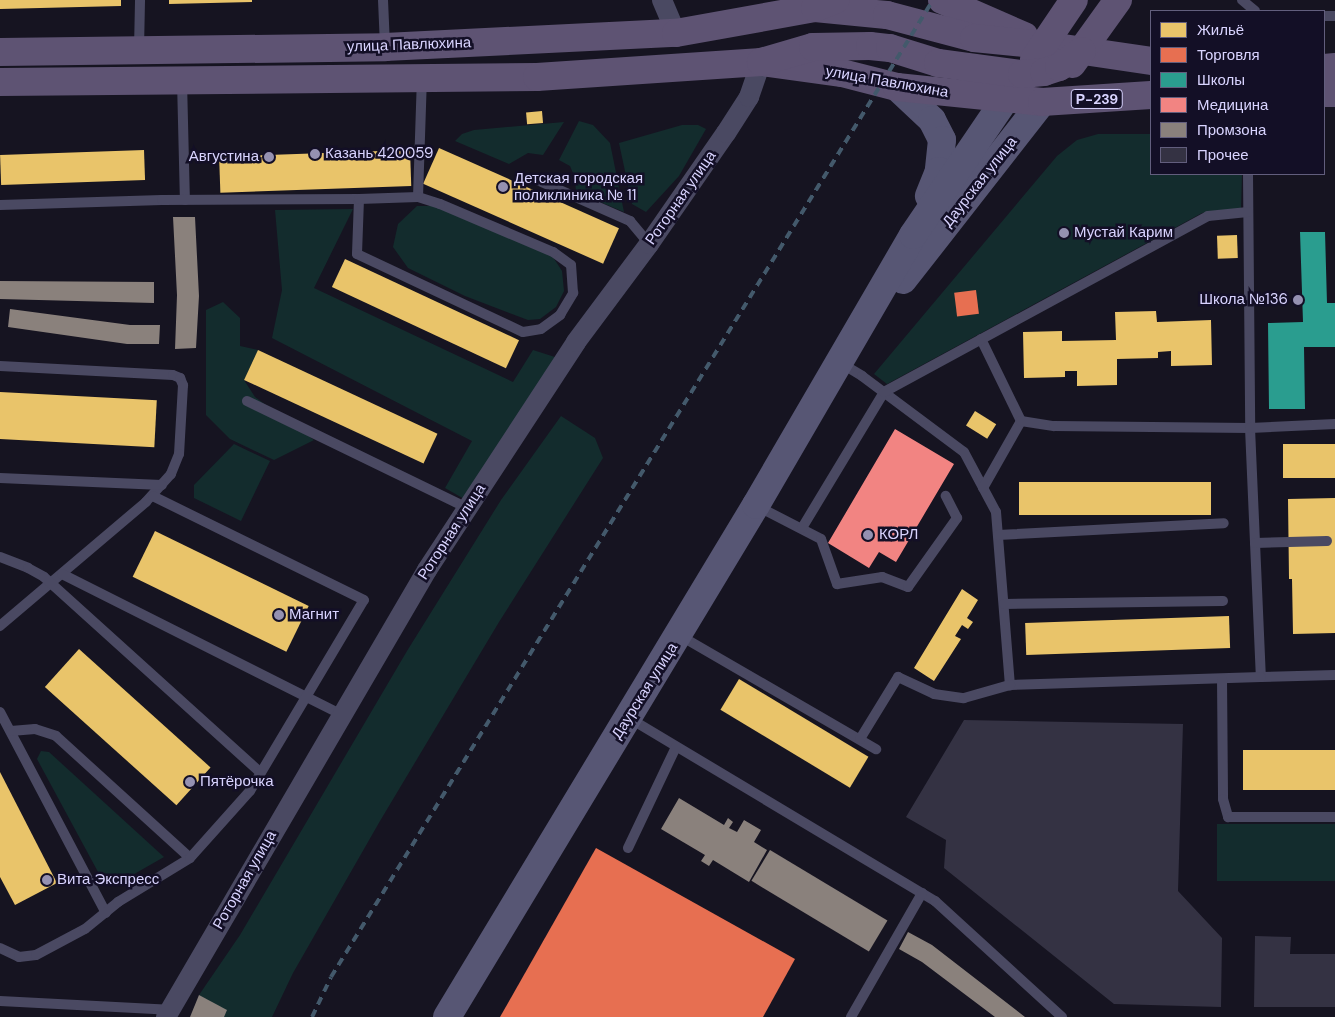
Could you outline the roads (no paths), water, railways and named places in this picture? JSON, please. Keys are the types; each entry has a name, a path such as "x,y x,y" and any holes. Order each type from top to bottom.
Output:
{"main road":[{"name":"улица Павлюхина","path":"942,0 1044,45"},
{"name":"Даурская улица","path":"1006,98 1074,0"},
{"name":"Даурская улица","path":"1042,102 1082,51 1118,0"},
{"name":"улица Павлюхина","path":"0,52 385,47 676,33 825,4 887,15 974,38 1044,45 1150,61"},
{"name":"улица Павлюхина","path":"761,62 813,46 870,46 890,48 938,63 1022,74 1044,72 1059,67 1082,51"},
{"name":"улица Павлюхина","path":"0,82 537,77 761,62 842,73 897,87 1042,102"},
{"name":"Р-239","path":"1042,102 1150,95"}],"street":[{"path":"662,0 676,33"},
{"name":"Роторная улица","path":"168,1014 427,570 576,342 649,244 749,97 761,62"},
{"path":"897,87 932,120 942,140 939,172 912,235"},
{"name":"Даурская улица","path":"447,1017 679,635 912,235 1006,98"},
{"name":"Даурская улица","path":"838,362 1042,102"}],"lane":[{"path":"139,50 140,0"},
{"path":"382,0 385,47"},
{"path":"1242,0 1254,10"},
{"path":"418,197 422,78"},
{"path":"182,80 185,200"},
{"path":"1248,175 1250,428 1261,677"},
{"path":"537,180 630,221 649,244"},
{"path":"0,205 418,197 440,204 553,252 571,265 573,293 560,315 541,329 523,332 357,254 359,199"},
{"path":"802,528 884,392 1208,216 1248,212"},
{"path":"981,339 1020,422"},
{"path":"838,362 884,392 964,452 996,512 1010,685"},
{"path":"0,366 173,375 180,378 183,385 178,459 171,474 153,496 0,626"},
{"path":"246,401 467,508"},
{"path":"1020,422 1054,426 1250,428 1335,424"},
{"path":"983,488 1020,422"},
{"path":"0,478 162,485"},
{"path":"0,948 20,957 36,955 85,929 118,902 190,858 243,800 261,774 364,600 153,496"},
{"path":"756,505 821,539 837,584 882,577 908,587 957,518 946,496"},
{"path":"998,535 1224,523"},
{"path":"1255,543 1327,542"},
{"path":"0,557 33,570 51,583 261,774"},
{"path":"62,574 342,715"},
{"path":"1004,604 1223,601"},
{"path":"679,635 876,749"},
{"path":"860,740 898,677 934,694 964,698 1010,685 1335,675"},
{"path":"1222,679 1222,799 1228,817 1335,817"},
{"path":"0,712 106,912"},
{"path":"628,718 935,901 1062,1017"},
{"path":"11,731 35,729 56,736 190,858"},
{"path":"628,848 676,747"},
{"path":"851,1017 922,893"},
{"path":"0,1001 168,1014"}],"railway":[{"path":"312,1017 331,977 933,0"}],"place":[{"name":"Казань 420059","path":"315,154"},
{"name":"Августина","path":"269,157"},
{"name":"Детская городская поликлиника № 11","path":"503,187"},
{"name":"Мустай Карим","path":"1064,233"},
{"name":"Школа №136","path":"1298,300"},
{"name":"КОРЛ","path":"868,535"},
{"name":"Магнит","path":"279,615"},
{"name":"Пятёрочка","path":"190,782"},
{"name":"Вита Экспресс","path":"47,880"}]}
